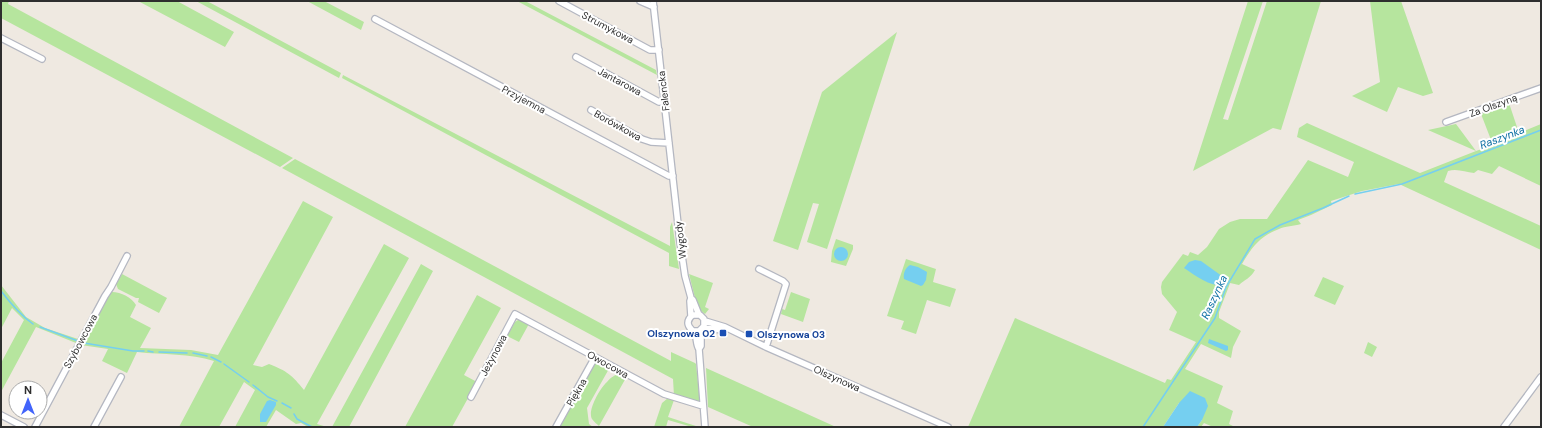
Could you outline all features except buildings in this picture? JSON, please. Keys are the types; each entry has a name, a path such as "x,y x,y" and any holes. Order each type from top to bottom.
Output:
{"street":[{"name":"Strumykowa","path":"559,1 650,50 658,50"},
{"path":"640,1 653,4"},
{"name":"Falencka","path":"653,4 673,179"},
{"name":"Przyjemna","path":"375,19 673,179"},
{"path":"1,38 42,59"},
{"name":"Jantarowa","path":"576,57 659,102 664,102"},
{"name":"Za Olszyną","path":"1446,122 1541,88"},
{"name":"Borówkowa","path":"591,110 642,139 656,143 669,143"},
{"name":"Wygody","path":"673,179 684,267 691,298 699,315"},
{"name":"Szybowcowa","path":"35,427 102,302 112,287 127,256"},
{"path":"759,268 783,280 786,284 766,347"},
{"name":"Wygody","path":"691,298 691,316"},
{"name":"Owocowa","path":"516,314 664,394 704,406"},
{"name":"Jeżynowa","path":"471,397 516,314"},
{"path":"699,349 701,346 702,329 705,321 699,315 691,316 688,323 689,328 693,330 696,337 697,347 699,349 705,427"},
{"name":"Olszynowa","path":"705,321 724,326 766,347 948,427"},
{"name":"Olszynowa","path":"702,329 723,330 726,328"},
{"path":"693,330 702,329"},
{"name":"Piękna","path":"556,427 596,357"},
{"path":"94,427 121,377"},
{"path":"1504,427 1541,377"},
{"path":"1,415 24,427"}],"green space":[{"path":"1,1 9,1 8,4 293,158 280,167 1,18"},
{"path":"138,1 177,1 234,32 225,47"},
{"path":"196,1 207,1 341,73 339,78"},
{"path":"307,1 324,1 364,22 361,30"},
{"path":"517,1 525,1 656,70 657,75"},
{"path":"1248,1 1263,1 1223,119 1228,120 1267,1 1321,1 1281,130 1273,128 1193,171"},
{"path":"1370,1 1401,1 1433,93 1423,96 1398,87 1387,112 1352,96 1380,82"},
{"path":"897,32 827,249 807,242 819,204 813,203 798,250 773,241 822,92"},
{"path":"343,75 670,246 670,227 672,222 679,269 669,266 669,253 342,78"},
{"path":"1509,103 1519,133 1541,124 1541,186 1499,166 1492,174 1478,170 1474,173 1451,170 1448,171 1444,182 1541,226 1541,250 1399,184 1362,191 1331,201 1332,205 1298,220 1301,224 1281,228 1272,232 1257,243 1249,252 1242,264 1255,270 1239,285 1230,283 1219,312 1219,318 1241,331 1233,347 1231,358 1201,344 1185,369 1223,386 1217,403 1233,411 1229,424 1235,427 1213,427 1204,423 1201,427 1197,427 1202,420 1179,403 1163,427 968,427 1015,318 1165,383 1167,379 1171,380 1196,342 1169,330 1177,312 1162,294 1162,282 1183,254 1188,256 1190,252 1198,255 1207,247 1219,229 1230,222 1240,219 1267,219 1308,160 1348,177 1354,162 1297,137 1299,128 1307,123 1420,173 1493,145 1481,114"},
{"path":"1456,124 1476,151 1428,130"},
{"path":"295,159 671,361 671,352 695,363 700,402 698,403 674,396 673,379 282,168"},
{"path":"303,201 333,217 253,365 262,367 269,364 280,369 289,374 304,390 384,244 409,258 317,424 327,427 308,427 301,423 296,424 276,410 266,427 235,427 255,390 244,382 219,427 179,427 214,361 186,355 137,352 127,373 102,361 108,349 81,345 110,292 117,292 132,299 136,305 130,317 151,328 140,348 191,350 218,355"},
{"path":"836,239 853,245 853,249 846,266 831,262 832,251"},
{"path":"906,259 936,269 933,282 956,289 950,307 927,300 916,334 901,329 904,321 887,316"},
{"path":"421,264 433,271 349,427 332,427"},
{"path":"122,274 167,298 159,313 138,302 139,298 118,289 116,284"},
{"path":"689,274 713,283 705,307 709,309 705,314 697,306"},
{"path":"1323,277 1344,286 1335,305 1314,296"},
{"path":"1,285 26,317 45,328 78,339 76,343 36,327 1,392 1,363 24,320 12,308 1,329"},
{"path":"791,292 810,299 803,322 781,314 782,309 785,310"},
{"path":"477,295 501,308 464,375 477,382 452,427 405,427"},
{"path":"521,318 530,322 519,342 507,336 515,322"},
{"path":"1368,342 1377,347 1372,357 1364,353"},
{"path":"598,361 610,367 587,408 589,424 593,427 560,427 596,362"},
{"path":"706,368 836,427 753,427 708,407"},
{"path":"620,373 627,376 599,426 592,419 591,411 593,405 604,385 612,377"},
{"path":"668,398 674,400 668,417 699,427 692,427 668,420 666,427 654,427 662,403"}],"water":[{"path":"838,247 844,247 848,251 848,257 844,261 838,261 834,257 834,251"},
{"path":"1195,260 1201,261 1226,279 1224,286 1218,286 1208,282 1184,268 1189,262"},
{"path":"910,265 927,272 926,280 923,285 921,286 904,279 905,271"},
{"path":"1209,339 1228,346 1228,350 1226,351 1208,343"},
{"path":"1190,391 1205,398 1208,406 1197,427 1163,427 1179,403"},
{"path":"270,400 276,402 276,405 266,422 260,422 260,414 267,401"}],"waterway":[{"name":"Raszynka","path":"1355,194 1402,184 1541,130"},
{"name":"Raszynka","path":"1143,427 1215,318 1226,287 1255,239 1280,225 1349,196"},
{"path":"1,291 16,309 33,324"},
{"path":"40,327 78,341"},
{"path":"84,343 133,351 144,351"},
{"path":"148,351 153,352"},
{"path":"159,352 187,353"},
{"path":"193,353 207,356"},
{"path":"211,357 221,362"},
{"path":"224,364 249,382"},
{"path":"253,385 268,397 277,401"},
{"path":"282,403 291,408"},
{"path":"294,414 297,419 312,427"}],"place":[{"name":"Olszynowa 02","path":"723,333"},
{"name":"Olszynowa 03","path":"749,334"}]}
